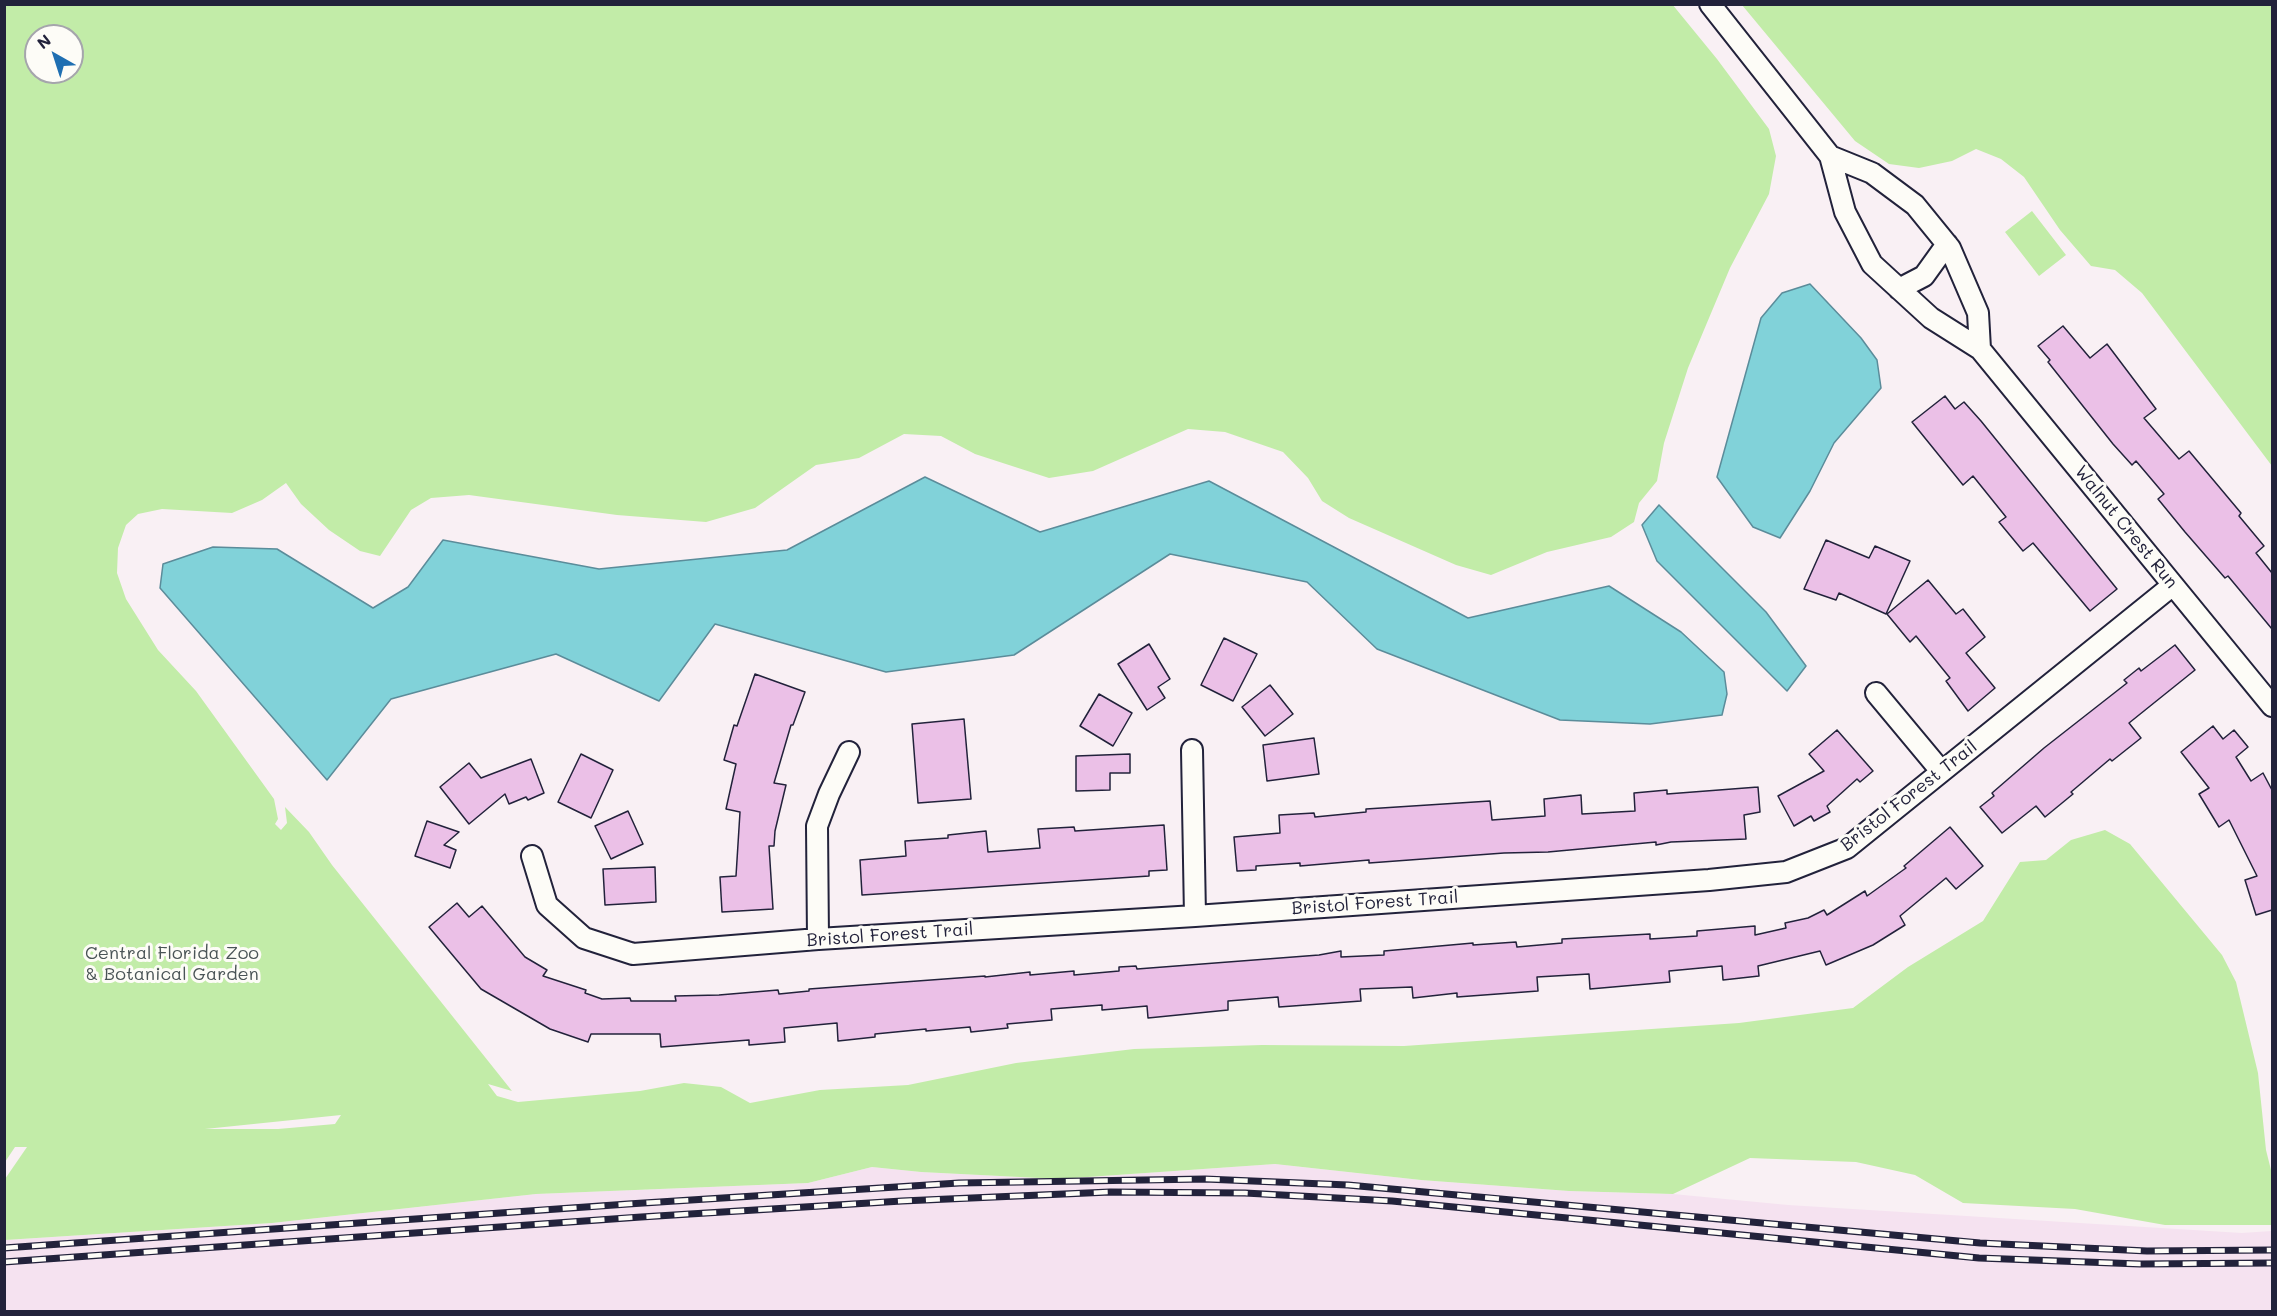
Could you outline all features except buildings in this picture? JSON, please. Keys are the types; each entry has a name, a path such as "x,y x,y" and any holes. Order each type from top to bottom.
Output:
{"street":[{"name":"Walnut Crest Run","path":"1710,4 1830,156 1845,212 1872,264 1931,318 1980,349 2272,706"},
{"name":"Walnut Crest Run","path":"1830,156 1872,173 1915,205 1947,244 1978,313 1980,349"},
{"path":"1899,289 1924,276 1947,244"},
{"name":"Bristol Forest Trail","path":"532,856 547,905 584,938 633,954 818,939 1196,916 1697,881 1786,872 1847,848 2173,585"},
{"path":"1876,693 1941,771"},
{"path":"1192,750 1196,916"},
{"path":"818,939 817,826 849,752"}],"shaded area":[{"path":"1275,1164 1421,1180 1569,1191 1673,1194 1788,1205 2242,1233 2272,1231 2272,1312 5,1312 5,1240 272,1223 536,1194 808,1183 872,1167 921,1172 1059,1179"}],"green space":[{"name":"Central Florida Zoo & Botanical Garden","path":"1672,4 1717,59 1769,129 1776,156 1769,194 1730,268 1688,368 1664,443 1657,481 1639,503 1634,522 1611,537 1547,552 1491,575 1456,565 1349,518 1322,501 1308,478 1283,452 1225,432 1188,429 1093,471 1049,478 975,454 941,436 904,434 859,458 816,465 755,508 706,522 617,515 469,495 431,498 411,510 380,556 360,551 329,530 301,504 286,483 262,500 232,513 162,509 138,514 126,525 118,548 117,573 126,599 158,650 196,691 274,799 278,819 275,824 281,830 287,823 285,807 309,832 332,865 512,1091 488,1084 497,1096 518,1102 640,1091 684,1083 721,1087 750,1103 820,1090 908,1085 1016,1063 1134,1049 1262,1045 1404,1046 1739,1023 1853,1008 1908,967 1983,921 2020,862 2046,860 2071,840 2105,830 2130,844 2222,955 2236,982 2258,1073 2266,1150 2272,1174 2272,1225 2165,1225 2075,1209 1963,1203 1915,1175 1856,1162 1750,1158 1673,1194 1569,1191 1421,1180 1275,1164 1059,1179 921,1172 872,1167 808,1183 536,1194 272,1223 5,1240 5,1179 27,1147 15,1147 5,1162 5,5","holes":["341,1115 335,1124 278,1129 205,1129"]},
{"path":"1742,5 2272,5 2272,466 2142,293 2115,270 2091,266 2060,230 2024,177 2001,159 1976,149 1952,161 1919,168 1889,164 1855,141"},
{"path":"2032,211 2066,255 2039,276 2005,232"}],"water":[{"path":"1810,284 1861,338 1877,360 1881,388 1834,443 1810,491 1780,538 1753,527 1717,477 1761,318 1782,293"},
{"path":"925,477 1040,532 1209,481 1468,618 1609,586 1681,632 1724,672 1727,694 1722,715 1650,724 1560,720 1377,649 1307,582 1170,554 1014,655 886,672 715,624 659,701 556,654 391,699 327,780 160,588 163,564 213,547 277,549 373,608 408,587 443,540 599,569 787,550"},
{"path":"1659,505 1766,612 1806,666 1787,691 1657,561 1642,525"}],"railway":[{"path":"4,1248 959,1183 1205,1179 1348,1185 1980,1243 2147,1251 2272,1250"},
{"path":"4,1262 641,1217 902,1201 1110,1192 1245,1193 1392,1201 1979,1258 2140,1264 2272,1263"}]}
